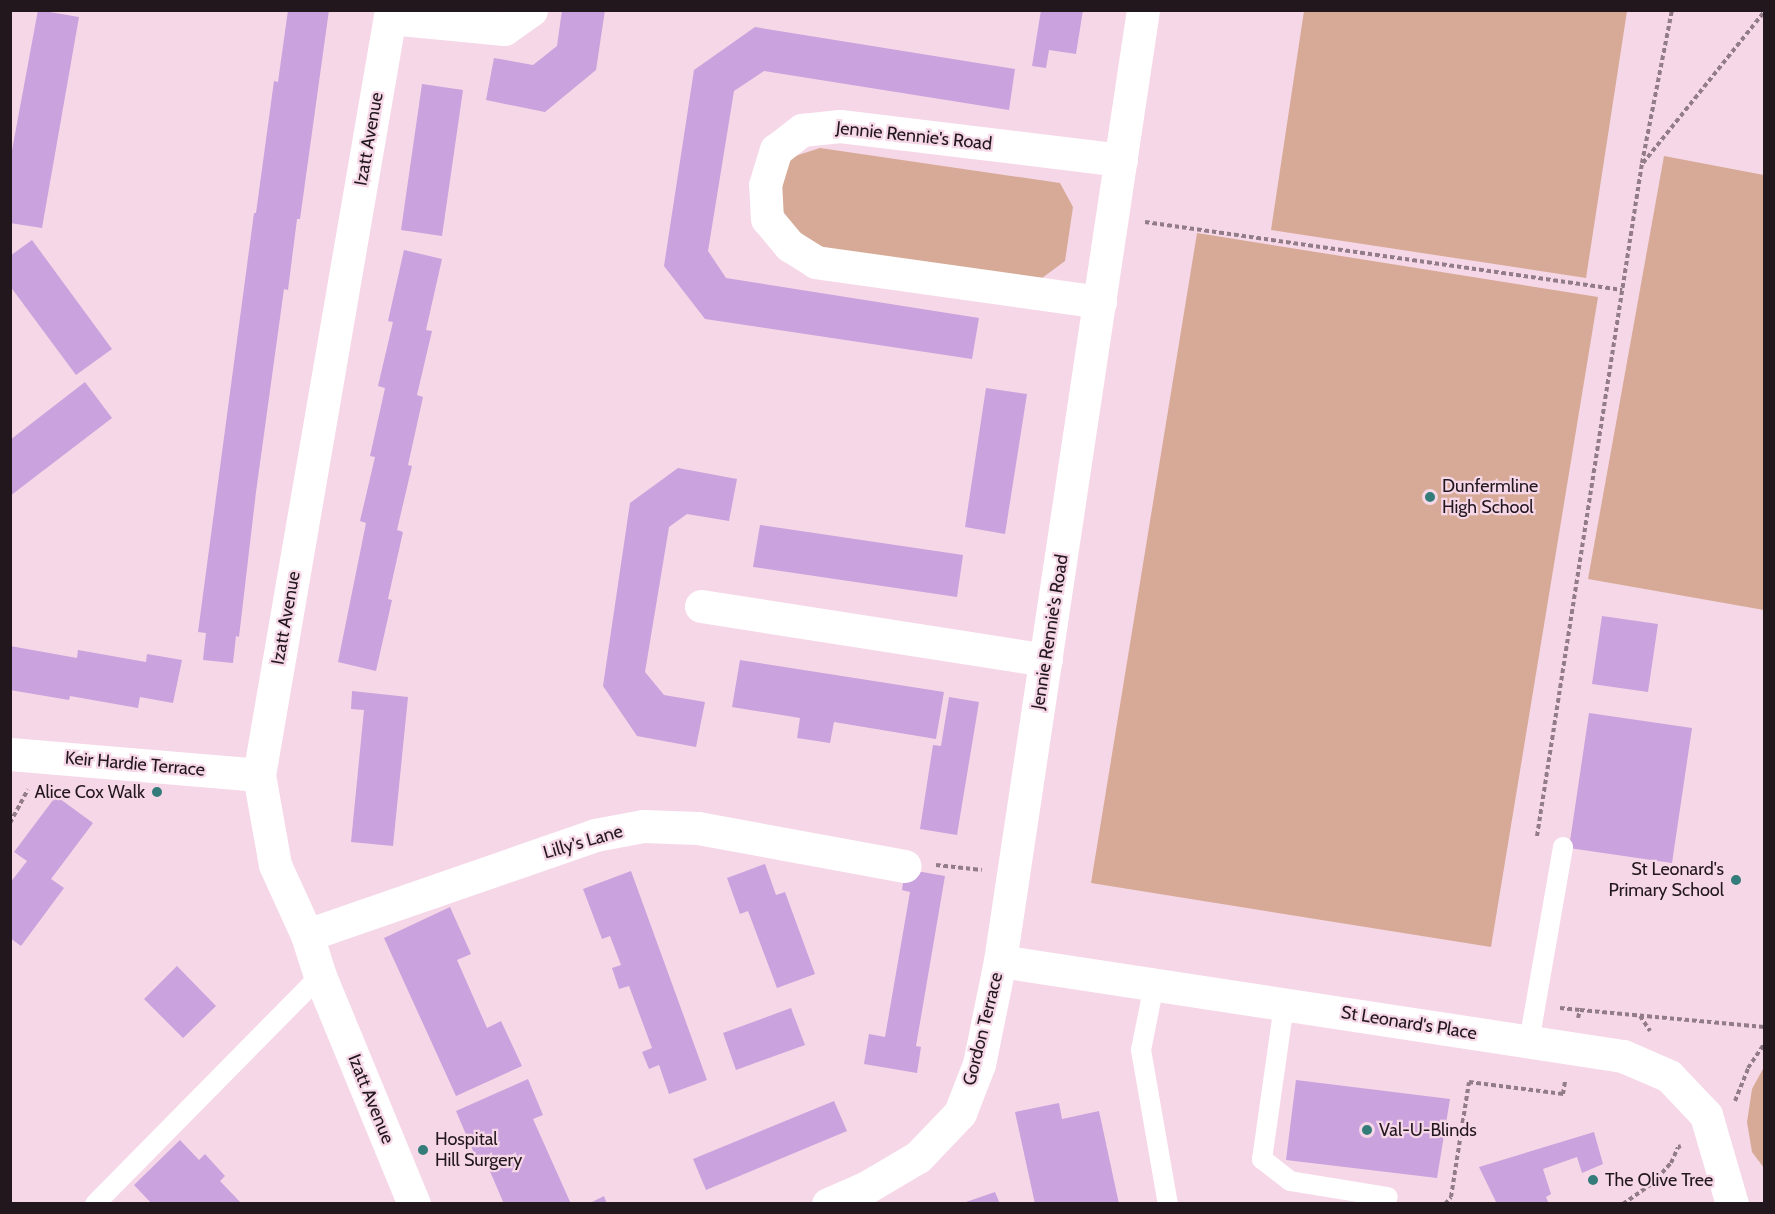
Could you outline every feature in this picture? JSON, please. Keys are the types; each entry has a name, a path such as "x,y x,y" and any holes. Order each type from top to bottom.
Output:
{"street":[{"path":"390,14 504,29 531,10"},
{"name":"Jennie Rennie's Road","path":"1000,962 1143,10"},
{"name":"Izatt Avenue","path":"390,14 259,775 275,865 307,935 320,976 414,1203"},
{"name":"Jennie Rennie's Road","path":"1100,302 816,262 790,246 767,219 765,185 776,150 802,130 840,126 1121,160"},
{"path":"701,606 1046,660"},
{"name":"Keir Hardie Terrace","path":"10,754 259,775"},
{"name":"Lilly's Lane","path":"307,935 595,835 643,826 698,828 906,866"},
{"name":"St Leonard's Place","path":"1000,962 1623,1056 1669,1076 1706,1116 1732,1203"},
{"name":"Gordon Terrace","path":"828,1203 867,1187 918,1158 960,1113 979,1064 1000,962"}],"lane":[{"path":"1529,1042 1563,847"},
{"path":"97,1202 320,976"},
{"path":"1154,985 1141,1050 1168,1203"},
{"path":"1284,1005 1262,1159 1290,1181 1388,1197"}],"path":[{"path":"1537,839 1642,163 1672,10"},
{"path":"1642,163 1764,12"},
{"path":"1112,218 1622,290"},
{"path":"906,866 948,865 1014,874"},
{"path":"1445,1203 1451,1197 1469,1082 1563,1094 1580,1010 1764,1027"},
{"path":"1734,1106 1748,1068 1764,1044"}],"shaded area":[{"path":"1304,11 1627,11 1586,278 1271,230"},
{"path":"820,148 1060,183 1073,207 1065,261 1038,281 799,245 773,213 783,160"},
{"path":"1664,156 1764,175 1764,610 1588,579"},
{"path":"1197,233 1598,297 1491,947 1091,883"},
{"path":"1764,1067 1764,1168 1752,1152 1747,1122 1752,1089"}],"building":[{"path":"38,10 79,17 42,228 10,223 10,161"},
{"path":"288,10 329,10 300,219 297,219 288,290 284,289 239,637 236,636 233,663 203,660 206,633 198,632 254,213 256,213 274,81 278,82"},
{"path":"562,10 605,10 596,70 545,112 486,100 494,58 533,65 557,46"},
{"path":"1041,10 1083,10 1076,54 1049,50 1046,68 1032,66"},
{"path":"755,27 1015,69 1009,110 764,71 734,91 708,251 726,278 979,318 972,359 705,319 664,266 694,70"},
{"path":"422,84 463,90 442,236 401,230"},
{"path":"32,240 112,349 76,375 10,286 10,256"},
{"path":"404,250 442,259 426,330 432,331 417,395 423,397 408,465 412,466 397,530 403,532 388,599 392,600 376,671 338,662 366,523 360,521 375,457 370,456 385,388 378,386 393,322 388,321"},
{"path":"85,382 112,418 10,496 10,440"},
{"path":"986,388 1027,394 1005,534 965,527"},
{"path":"678,468 737,479 729,521 687,514 669,527 645,672 664,695 705,702 696,747 637,736 603,686 630,503"},
{"path":"760,525 963,555 957,597 753,567"},
{"path":"1602,616 1658,624 1648,692 1592,684"},
{"path":"10,646 77,658 78,650 146,662 147,654 182,660 173,703 140,697 138,708 70,696 69,700 10,690"},
{"path":"740,660 944,692 936,739 834,722 830,743 797,738 800,718 732,707"},
{"path":"352,691 408,697 393,846 351,842 364,710 351,709"},
{"path":"949,697 979,702 957,835 920,829 933,745 941,746"},
{"path":"1589,713 1692,728 1672,863 1569,848"},
{"path":"56,796 93,823 51,879 64,888 21,946 10,938 10,883 27,861 14,852"},
{"path":"765,864 776,895 785,892 815,974 777,988 748,911 740,914 727,878"},
{"path":"905,869 945,876 916,1046 921,1047 917,1073 864,1064 869,1034 885,1037 910,892 902,890"},
{"path":"631,871 707,1080 669,1094 659,1065 649,1069 642,1052 652,1048 629,986 619,989 612,968 621,965 610,936 602,939 583,889"},
{"path":"450,907 471,954 457,960 487,1028 501,1021 522,1066 456,1096 384,938"},
{"path":"177,966 216,1006 183,1038 144,999"},
{"path":"791,1008 805,1045 736,1070 723,1033"},
{"path":"528,1079 543,1115 533,1119 571,1204 504,1204 483,1155 476,1158 456,1111"},
{"name":"Val-U-Blinds","path":"1296,1080 1450,1099 1437,1178 1286,1160"},
{"path":"834,1101 847,1131 706,1190 693,1159"},
{"path":"1059,1103 1062,1119 1099,1111 1119,1204 1035,1204 1015,1112"},
{"path":"1594,1132 1603,1164 1582,1173 1577,1157 1543,1169 1551,1194 1546,1197 1549,1204 1497,1204 1479,1167"},
{"path":"180,1140 199,1160 205,1154 225,1176 220,1181 242,1204 152,1204 134,1185"},
{"path":"995,1192 1000,1204 963,1204 963,1203"},
{"path":"604,1196 607,1204 588,1204"}],"place":[{"name":"Dunfermline High School","path":"1430,497"},
{"name":"Alice Cox Walk","path":"157,792"},
{"name":"St Leonard's Primary School","path":"1736,880"},
{"name":"Val-U-Blinds","path":"1367,1130"},
{"name":"Hospital Hill Surgery","path":"423,1150"},
{"name":"The Olive Tree","path":"1593,1180"}]}
